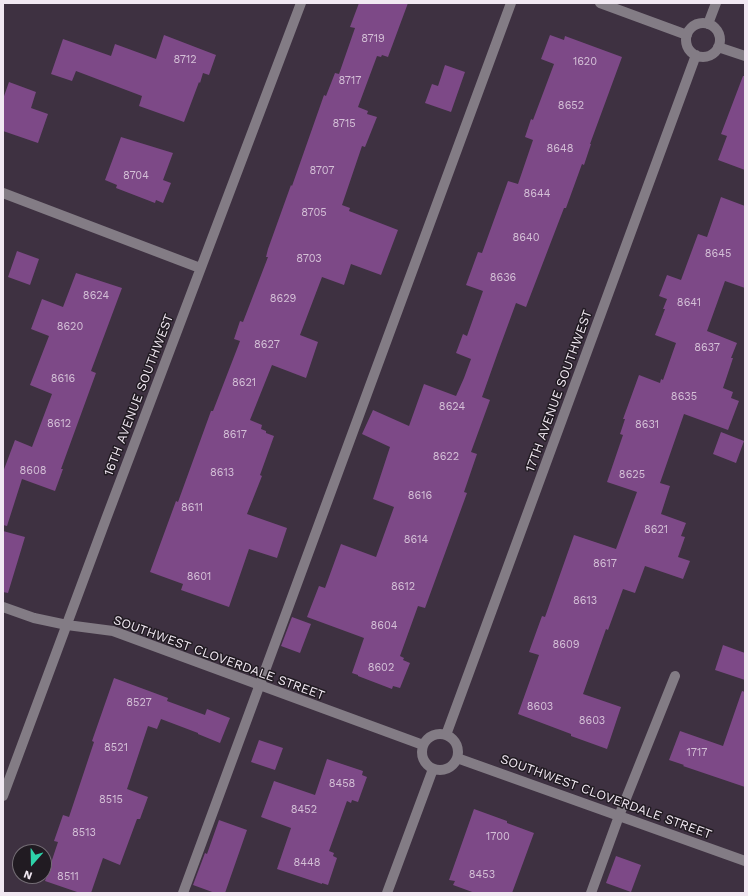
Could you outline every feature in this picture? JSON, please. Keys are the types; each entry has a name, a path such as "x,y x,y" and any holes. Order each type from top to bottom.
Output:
{"street":[{"name":"16TH AVENUE SOUTHWEST","path":"3,796 200,268 301,3"},
{"path":"183,893 511,3"},
{"path":"600,3 687,35"},
{"path":"708,24 716,3"},
{"path":"700,22 708,24 715,28 718,33 720,38 718,46 714,52 709,55 704,57 696,55 686,44 687,35 690,28 695,24 700,22"},
{"path":"718,46 745,56"},
{"name":"17TH AVENUE SOUTHWEST","path":"446,735 696,55"},
{"path":"3,193 200,268"},
{"name":"SOUTHWEST CLOVERDALE STREET","path":"3,607 34,618 66,625 113,632 423,745"},
{"path":"591,893 619,816 675,676"},
{"path":"437,734 446,735 453,739 456,744 458,750 457,758 453,765 448,768 442,770 433,769 425,763 422,758 423,745 431,736 437,734"},
{"name":"SOUTHWEST CLOVERDALE STREET","path":"457,758 745,861"},
{"path":"387,893 433,769"}],"building":[{"path":"359,3 408,3 388,57 382,55 381,57 377,56 358,107 368,111 367,114 377,117 365,147 362,146 342,205 350,208 349,211 398,230 381,275 351,264 344,285 322,277 300,335 318,342 306,378 272,365 250,420 262,425 261,429 274,436 260,475 262,476 247,514 287,528 277,558 249,549 229,607 181,590 183,584 150,572 176,501 178,502 211,411 213,411 240,341 234,339 240,321 243,322 268,257 266,257 268,249 324,95 326,96 335,73 339,74 355,28 350,27"},
{"path":"164,35 216,55 209,75 203,73 184,122 139,106 142,96 76,71 72,81 51,74 63,39 111,56 115,44 156,59"},
{"path":"550,35 564,40 565,36 622,57 590,144 584,165 582,164 566,208 564,208 526,307 516,303 498,352 482,397 490,400 471,452 477,454 464,492 467,493 425,608 418,606 400,656 404,658 403,660 410,663 400,688 393,686 392,689 352,673 364,638 307,617 319,586 325,588 341,544 376,557 394,507 373,499 390,447 362,434 373,410 409,426 424,384 456,396 464,378 471,359 456,353 463,334 467,336 483,291 466,285 478,252 482,253 508,181 518,184 533,140 525,137 554,64 541,59"},
{"path":"445,65 465,72 451,112 425,103 432,84 438,86"},
{"path":"743,76 745,76 745,170 718,160 727,136 721,134"},
{"path":"9,82 36,92 31,108 48,114 38,143 3,131 3,99"},
{"path":"121,137 173,153 163,180 171,183 163,203 156,200 155,203 116,188 117,185 105,180"},
{"path":"721,197 745,206 745,288 725,281 707,331 737,343 731,358 733,358 723,388 733,392 731,398 739,401 728,430 684,414 660,483 670,486 661,514 686,523 681,536 685,537 678,557 690,561 683,579 645,566 635,593 623,589 608,630 606,629 583,694 621,707 607,749 518,714 539,655 529,652 542,616 545,617 574,535 616,549 637,492 607,482 623,435 620,434 625,419 623,419 639,375 660,383 661,379 663,380 676,343 655,335 665,309 663,309 667,299 659,296 667,275 681,280 698,234 707,237"},
{"path":"17,251 39,259 30,285 8,277"},
{"path":"76,273 122,288 91,371 96,373 61,469 63,469 55,491 22,479 7,526 3,525 3,472 15,440 32,447 52,394 30,385 49,336 31,329 42,299 63,307"},
{"path":"721,432 744,441 736,463 713,454"},
{"path":"3,531 25,537 8,593 3,592"},
{"path":"292,617 311,624 300,653 281,646"},
{"path":"723,645 745,653 745,680 715,670"},
{"path":"114,678 168,698 167,701 205,715 207,709 230,718 220,743 161,719 157,729 148,726 127,789 148,797 140,819 137,819 120,865 103,858 91,893 80,893 52,883 52,860 58,842 54,841 63,815 69,817 94,742 92,741"},
{"path":"742,691 745,692 745,787 669,760 680,731 723,746"},
{"path":"259,740 283,748 275,770 251,762"},
{"path":"327,759 363,771 362,775 367,777 358,802 352,800 351,803 347,801 329,851 334,853 333,856 337,858 328,885 277,869 291,828 261,817 274,781 315,795"},
{"path":"474,809 534,833 512,893 475,893 453,885 455,881 449,880"},
{"path":"219,820 247,830 225,893 215,893 193,885 205,853 207,854"},
{"path":"616,856 641,865 631,892 606,883"}]}
